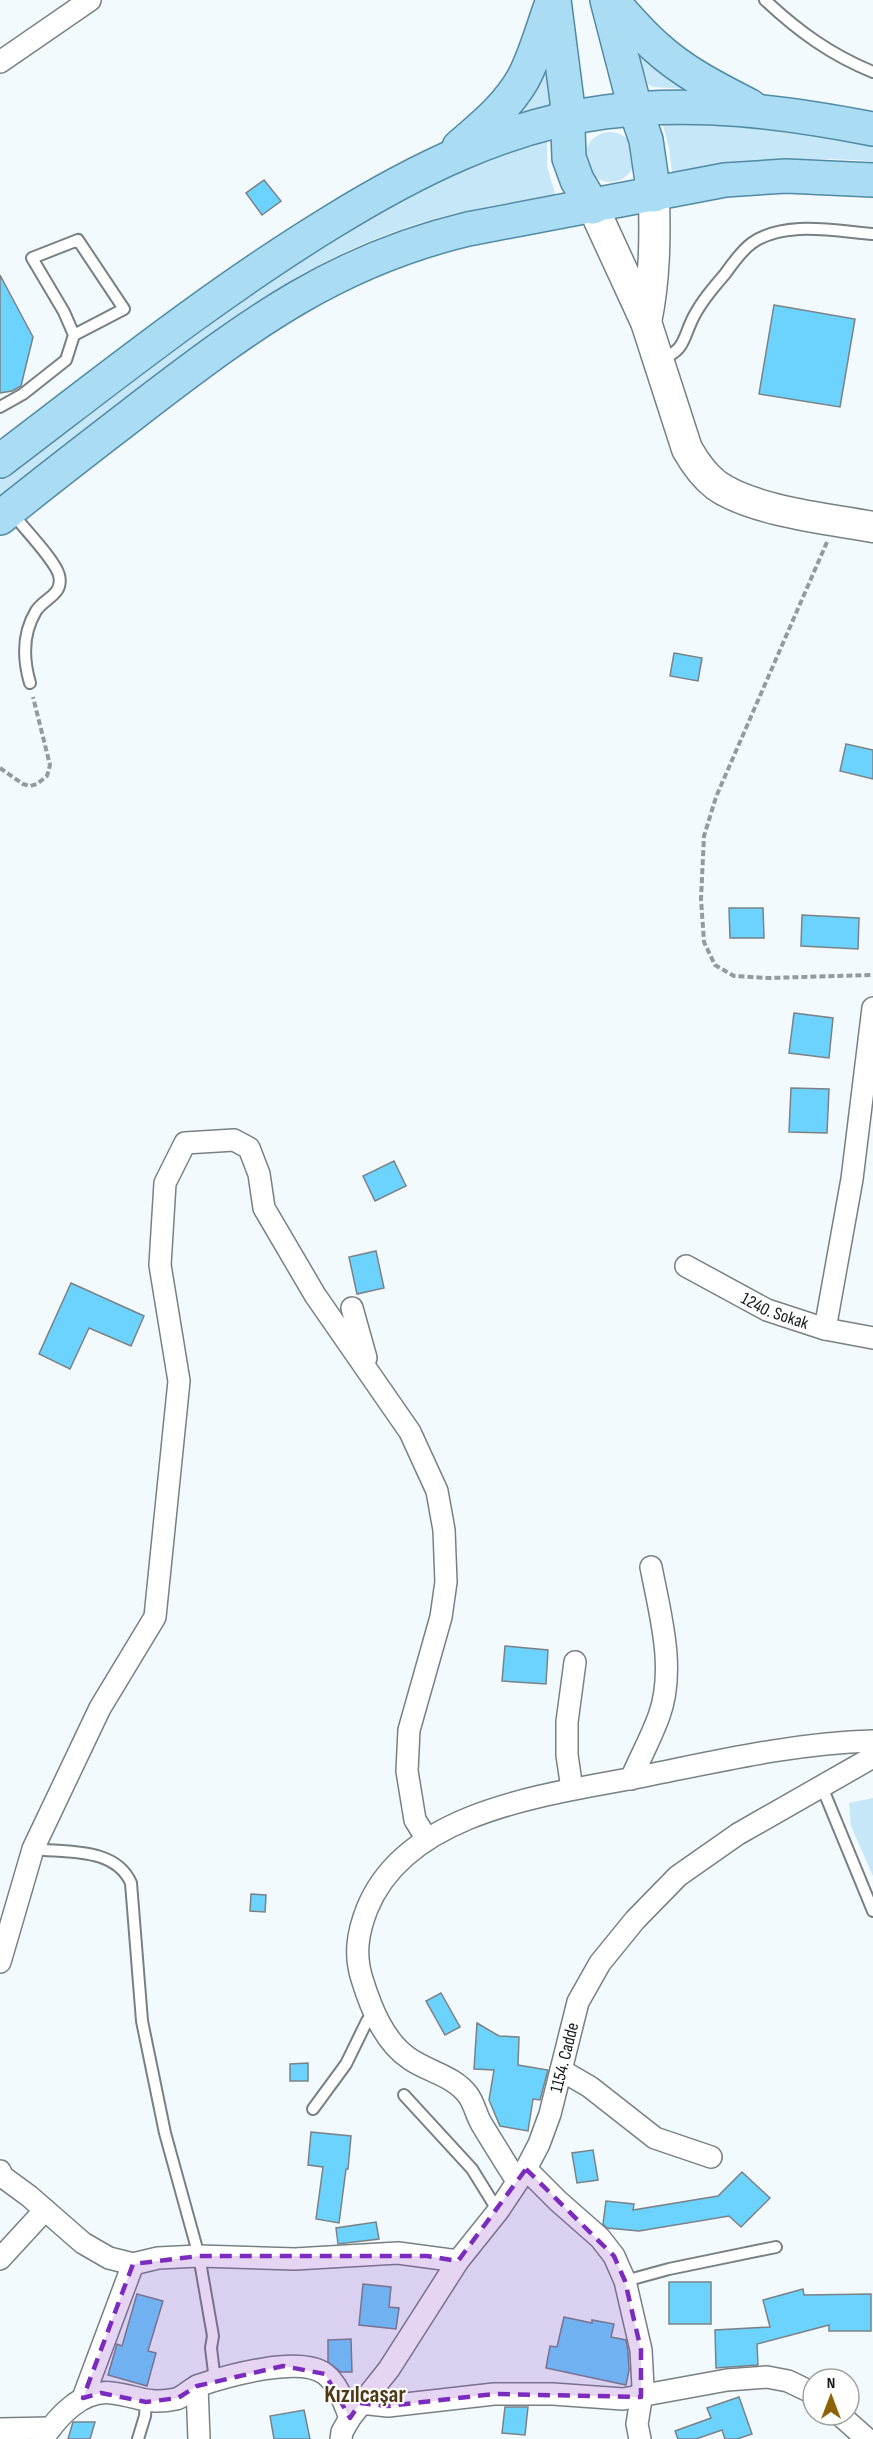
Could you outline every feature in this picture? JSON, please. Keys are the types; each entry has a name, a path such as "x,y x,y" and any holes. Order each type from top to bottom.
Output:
{"main road":[{"path":"554,0 562,50 568,119 567,145 572,168 610,241 635,302 646,322 687,449 696,464 706,476 729,492 750,501 873,527"},
{"path":"446,158 493,117 513,93 523,77 554,0"},
{"path":"609,0 635,108 650,156 654,195 655,255 652,292 646,322"},
{"path":"609,0 674,62 715,88 757,109"},
{"path":"0,461 240,280 286,249 391,186 446,158 529,129 568,119 635,108 757,109 873,129"},
{"path":"5,514 232,339 326,281 374,258 428,238 725,180 821,176 873,180"}],"street":[{"path":"0,62 90,0"},
{"path":"825,1329 852,1179 873,1008"},
{"path":"0,1962 33,1849 100,1708 155,1617 179,1381 160,1264 162,1218 165,1183 184,1143 234,1140 249,1148 259,1174 264,1208 315,1295 410,1432 437,1491 444,1530 446,1582 441,1617 409,1730 407,1771 416,1820 428,1839"},
{"name":"1240. Sokak","path":"686,1266 767,1310 825,1329 873,1338"},
{"path":"352,1308 361,1346 374,1381"},
{"path":"631,1779 659,1715 666,1680 664,1632 651,1567"},
{"path":"572,1789 567,1755 567,1722 575,1662"},
{"path":"640,2439 637,2424 643,2388 640,2350 626,2281 614,2256 600,2238 558,2201 521,2175 481,2122 468,2095 453,2081 410,2059 388,2039 362,1978 356,1942 363,1919 374,1892 391,1868 428,1839 476,1816 536,1797 572,1789 781,1749 873,1742"},
{"name":"1154. Cadde","path":"341,2439 342,2432 355,2410 389,2369 458,2261 498,2211 539,2144 550,2114 578,2001 600,1963 635,1920 678,1876 738,1834 873,1757"},
{"path":"561,2070 590,2087 655,2138 711,2157"},
{"path":"0,2171 3,2177 95,2251 109,2258 133,2264 158,2258 199,2256 295,2259 398,2253 458,2261"},
{"path":"0,2259 45,2210"},
{"path":"83,2398 133,2264"},
{"path":"0,2429 47,2433 64,2413 83,2398 101,2393 113,2393 146,2402 178,2398 206,2383 283,2366 311,2368 325,2374 355,2410 494,2394 553,2394 623,2399 727,2380 767,2377 788,2381 801,2387"},
{"path":"199,2439 206,2383"},
{"path":"854,2427 867,2439"}],"lane":[{"path":"765,0 797,29 825,49 873,72"},
{"path":"658,361 674,355 681,347 703,302 741,253 764,236 787,230 873,234"},
{"path":"0,407 23,394 66,360 74,335 64,312 32,258 78,240 124,309 74,335"},
{"path":"5,514 56,567 60,581 56,594 37,609 26,634 24,660 30,683"},
{"path":"822,1787 873,1911"},
{"path":"33,1849 109,1859 123,1869 131,1883 142,2021 165,2133 199,2256 213,2336 206,2383"},
{"path":"313,2109 346,2064 374,2010"},
{"path":"404,2095 472,2169 498,2211"},
{"path":"626,2281 669,2269 776,2247"},
{"path":"138,2439 145,2416 146,2402"}],"path":[{"path":"836,521 716,797 704,836 701,899 704,942 715,965 734,976 768,978 873,975"},
{"path":"0,768 23,784 30,786 43,781 49,771 50,765 30,683"}],"highlighted area":[{"path":"526,2169 614,2256 625,2281 641,2350 641,2397 494,2394 388,2406 360,2403 350,2418 325,2374 283,2366 197,2386 178,2398 146,2402 101,2393 83,2398 133,2264 199,2256 427,2256 458,2261"}],"shaded area":[{"path":"628,26 704,90 653,87 648,84"},
{"path":"546,42 551,104 498,121"},
{"path":"662,122 742,125 847,141 873,146 873,162 797,160 672,172 669,147"},
{"path":"610,132 628,139 635,157 628,175 610,182 592,175 585,157 592,139"},
{"path":"547,139 547,166 556,197 455,213 396,231 329,260 268,295 239,315 0,497 0,480 228,306 384,206 480,161"},
{"path":"873,1798 873,1876 851,1826 849,1803"}],"building":[{"path":"264,180 281,201 262,215 246,193"},
{"path":"0,275 33,337 21,386 12,391 0,393"},
{"path":"774,305 855,319 840,407 759,394"},
{"path":"674,653 702,658 698,681 670,676"},
{"path":"846,744 873,750 873,779 840,771"},
{"path":"729,908 763,908 764,938 730,938"},
{"path":"802,915 859,918 858,949 801,946"},
{"path":"794,1013 833,1018 829,1058 789,1053"},
{"path":"791,1088 829,1089 827,1133 789,1132"},
{"path":"394,1161 406,1186 375,1201 363,1176"},
{"path":"376,1251 384,1288 357,1294 349,1257"},
{"path":"71,1283 144,1316 131,1346 89,1328 70,1369 39,1354"},
{"path":"505,1646 548,1650 546,1684 502,1681"},
{"path":"251,1894 266,1895 265,1912 250,1911"},
{"path":"441,1993 460,2027 445,2035 426,2001"},
{"path":"477,2023 499,2036 519,2037 518,2065 548,2070 540,2100 533,2099 528,2131 500,2126 489,2100 494,2070 474,2069"},
{"path":"308,2063 308,2081 290,2081 290,2064"},
{"path":"311,2132 351,2136 339,2223 316,2219 323,2167 308,2165"},
{"path":"593,2150 598,2180 577,2183 572,2153"},
{"path":"742,2172 770,2198 741,2227 729,2216 639,2231 607,2228 603,2224 606,2201 634,2204 633,2210 718,2196"},
{"path":"376,2222 379,2239 338,2244 336,2228"},
{"path":"669,2282 711,2282 711,2324 669,2324"},
{"path":"363,2284 391,2287 389,2307 399,2308 396,2329 359,2325"},
{"path":"803,2289 804,2295 871,2294 871,2331 829,2331 829,2325 757,2344 758,2365 716,2368 715,2330 770,2327 763,2300"},
{"path":"137,2294 163,2301 148,2351 156,2353 147,2386 108,2375 117,2344 122,2346"},
{"path":"564,2317 592,2323 592,2320 614,2324 611,2337 626,2340 629,2370 626,2385 546,2368 550,2346 557,2347"},
{"path":"351,2339 352,2372 341,2372 328,2362 328,2340"},
{"path":"739,2397 752,2434 737,2439 725,2439 722,2430 696,2439 678,2439 675,2431 711,2418 707,2408"},
{"path":"505,2407 528,2407 525,2435 502,2433"},
{"path":"304,2410 310,2439 274,2439 270,2416"},
{"path":"73,2422 95,2422 90,2439 68,2439"}],"district":[{"name":"Kızılcaşar","path":"365,2394"}]}
